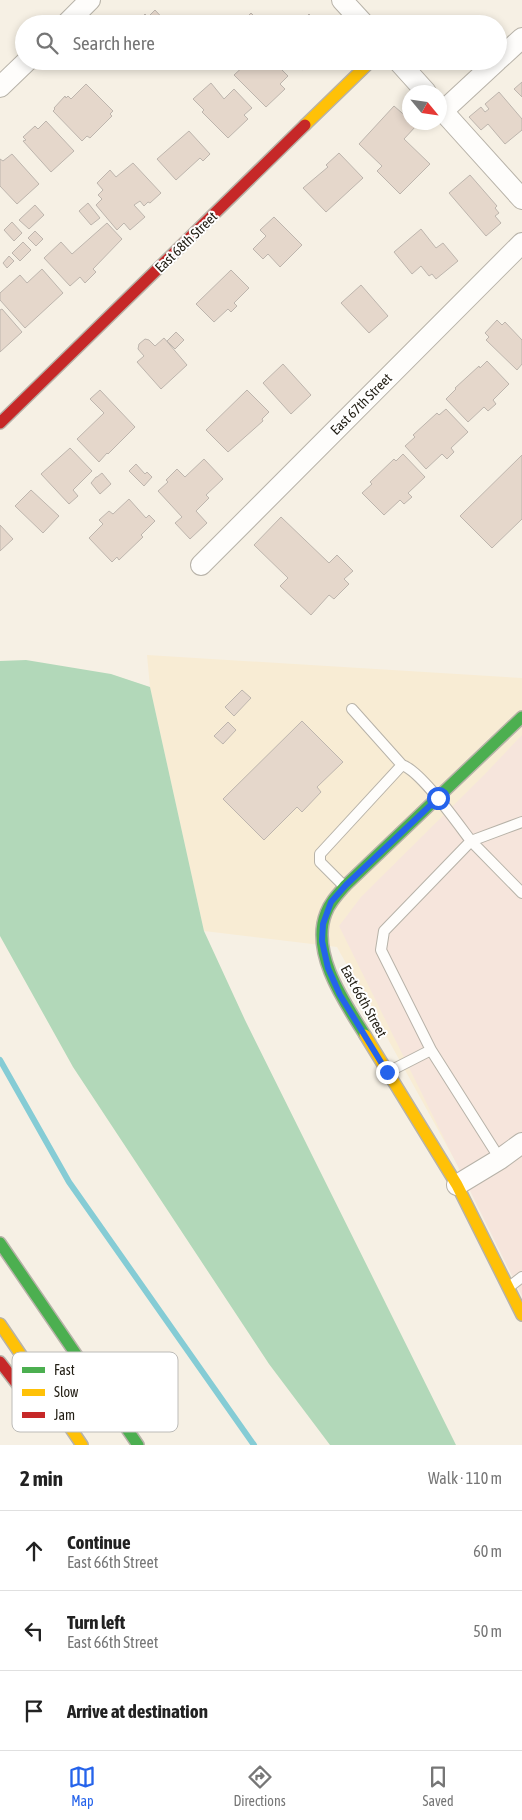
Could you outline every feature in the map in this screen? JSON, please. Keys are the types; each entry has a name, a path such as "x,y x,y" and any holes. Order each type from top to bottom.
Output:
{"main road":[{"name":"East 68th Street","path":"0,423 362,70"},
{"name":"East 66th Street","path":"522,716 344,887 331,902 328,909 323,924 322,941 328,968 340,995 457,1185 522,1315"},
{"path":"0,1243 74,1352"},
{"path":"0,1324 19,1352"},
{"path":"0,1362 12,1378"},
{"path":"73,1432 82,1445"},
{"path":"129,1432 138,1445"}],"street":[{"path":"75,15 90,0"},
{"path":"342,0 356,15"},
{"path":"507,51 522,38"},
{"path":"0,87 18,70"},
{"path":"406,70 420,85"},
{"path":"447,104 486,70"},
{"path":"447,116 522,199"},
{"name":"East 67th Street","path":"201,564 522,243"},
{"path":"457,1185 522,1143"}],"lane":[{"path":"352,709 402,766 409,768 438,798 471,841 522,893"},
{"path":"344,887 320,862 320,854 402,766"},
{"path":"500,1159 431,1050 381,950 384,930 471,841 522,822"},
{"path":"387,1072 431,1050"},
{"path":"508,1288 522,1277"}],"shaded area":[{"path":"147,655 522,678 522,1233 505,1251 337,947 204,931 150,687"},
{"path":"522,735 522,1296 339,926 361,897"}],"green space":[{"path":"26,660 111,674 150,687 204,931 245,1020 456,1445 330,1445 269,1364 73,1067 0,936 0,661"}],"building":[{"path":"155,10 160,15 150,15"},
{"path":"239,70 282,70 288,76 280,84 285,89 266,107 234,75"},
{"path":"522,82 522,97 514,89"},
{"path":"211,83 224,99 234,89 252,108 244,115 248,119 228,138 202,112 204,110 193,99"},
{"path":"86,84 113,111 110,114 112,116 90,138 87,136 82,141 53,111 65,96 71,99"},
{"path":"499,92 522,119 522,130 505,144 488,124 481,130 469,117 481,107 485,112 489,109 485,104"},
{"path":"394,106 402,113 402,130 412,130 404,139 430,164 400,194 377,171 382,166 359,144"},
{"path":"46,121 74,151 51,172 23,141 26,140 23,137 35,126 38,129"},
{"path":"189,131 210,154 203,161 200,158 176,180 157,159"},
{"path":"339,153 363,178 326,212 303,188 328,167 326,165"},
{"path":"12,154 39,184 17,204 0,186 0,159 3,161"},
{"path":"133,163 161,193 144,206 140,201 134,205 145,217 130,230 124,223 117,230 96,205 102,199 98,195 103,190 97,183 110,170 116,177"},
{"path":"470,175 497,206 495,208 499,213 495,216 501,223 486,236 449,193"},
{"path":"88,203 100,218 91,225 79,211"},
{"path":"35,205 44,215 29,229 19,220"},
{"path":"274,217 302,245 280,267 268,254 263,259 253,249 266,236 260,230"},
{"path":"12,222 22,233 14,241 4,230"},
{"path":"107,223 122,239 93,269 96,272 85,283 80,277 70,286 44,258 61,242 72,254"},
{"path":"421,229 436,248 443,243 458,261 436,279 432,274 429,276 421,266 412,274 394,252"},
{"path":"35,231 43,239 36,246 28,238"},
{"path":"23,242 31,250 20,261 12,253"},
{"path":"9,256 14,261 7,268 3,263"},
{"path":"42,269 63,293 25,328 0,300 0,293 20,275 27,283"},
{"path":"231,270 249,288 234,303 237,306 231,312 228,309 214,322 196,304"},
{"path":"361,285 388,316 369,333 341,303"},
{"path":"2,309 22,332 0,352 0,310"},
{"path":"497,320 502,325 505,322 522,340 522,364 517,370 486,340 489,337 485,333"},
{"path":"176,332 184,340 175,349 167,341"},
{"path":"164,338 187,365 161,389 137,362 144,356 138,349 139,344 145,339 155,346"},
{"path":"487,361 509,384 493,400 496,404 488,411 484,407 468,422 446,399 455,388"},
{"path":"283,364 311,395 291,414 263,383"},
{"path":"100,390 135,427 99,462 77,439 104,413 90,399"},
{"path":"247,390 269,412 262,419 263,421 228,452 206,430"},
{"path":"446,409 468,432 451,448 454,452 447,459 442,454 426,469 405,446 415,437 413,435 437,413 439,415"},
{"path":"70,448 92,471 73,490 78,496 69,504 41,474"},
{"path":"403,454 425,477 408,493 412,497 404,504 400,500 384,515 362,493 372,484 370,482 394,459 396,461"},
{"path":"522,455 522,519 492,548 460,516"},
{"path":"204,459 223,479 206,495 209,498 196,511 207,523 190,539 175,523 182,517 158,491 168,482 166,480 177,469 185,477"},
{"path":"136,464 145,474 147,472 152,477 144,486 129,471"},
{"path":"102,473 111,484 100,494 91,483"},
{"path":"31,490 59,516 43,533 15,506"},
{"path":"129,499 146,518 149,515 155,521 141,535 143,537 119,560 117,557 112,562 89,538 103,524 99,520 109,511 113,514"},
{"path":"281,517 329,563 337,555 353,571 344,579 349,584 334,599 329,595 311,615 280,586 288,578 254,545"},
{"path":"0,525 13,539 0,551"},
{"path":"242,690 251,698 234,716 225,707"},
{"path":"302,721 343,762 317,787 321,792 302,812 297,807 264,840 223,799"},
{"path":"228,722 236,730 223,744 214,736"}],"waterway":[{"path":"0,1060 69,1182 254,1445"}],"traffic: fast":[{"path":"365,1035 340,993 326,961 322,928 326,913 334,898 346,885 522,717"},
{"path":"0,1243 74,1352"},
{"path":"129,1432 138,1445"}],"traffic: slow":[{"path":"305,125 362,70"},
{"path":"365,1035 457,1185 522,1315"},
{"path":"0,1324 19,1352"},
{"path":"73,1432 82,1445"}],"traffic: jam":[{"path":"0,423 305,125"},
{"path":"0,1362 12,1378"}],"route":[{"path":"387,1072 340,995 328,968 322,941 323,924 331,902 346,885 438,798"}]}
